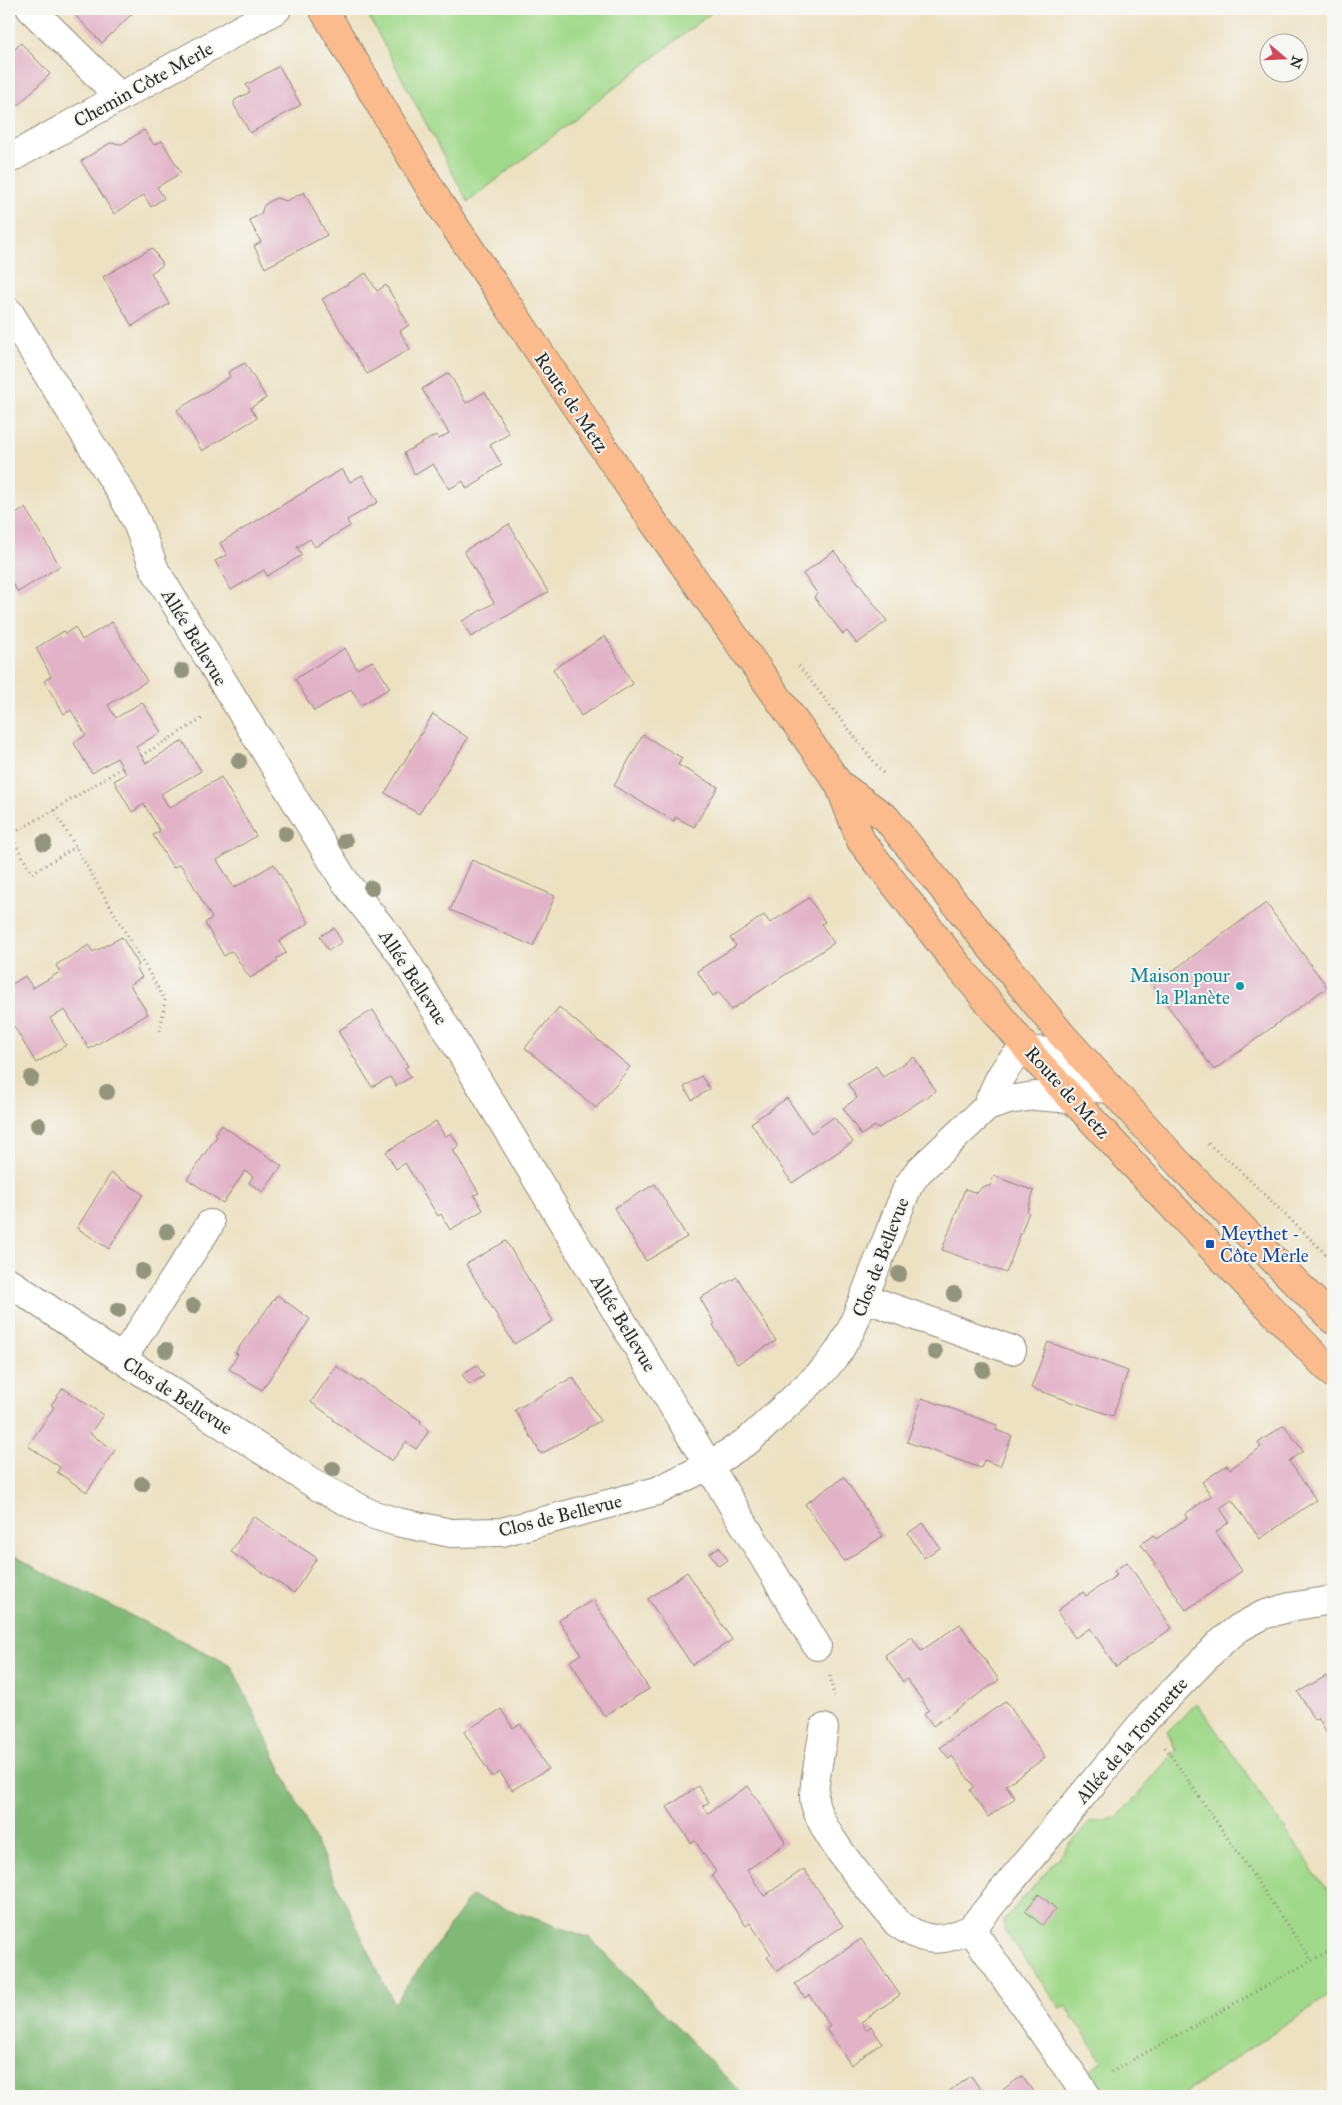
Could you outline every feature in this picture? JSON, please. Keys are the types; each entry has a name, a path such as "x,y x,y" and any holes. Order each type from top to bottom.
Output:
{"main road":[{"name":"Route de Metz","path":"323,9 440,203 480,264 650,517 839,784 861,841 956,963 1029,1051 1333,1374"},
{"name":"Route de Metz","path":"839,784 886,818 1061,1034 1188,1173 1333,1320"}],"street":[{"path":"31,9 119,96"},
{"name":"Chemin Côte Merle","path":"9,160 119,96 277,9"},
{"name":"Allée Bellevue","path":"9,312 122,494 137,523 155,570 233,699 342,877 359,902 391,938 409,966 817,1646"},
{"path":"1029,1051 1054,1054 1084,1087 1111,1089"},
{"name":"Clos de Bellevue","path":"9,1282 122,1359 318,1487 345,1502 371,1514 397,1522 443,1532 499,1532 657,1491 710,1465 749,1440 823,1371 839,1352 851,1330 908,1186 914,1176 987,1107 1003,1071 1013,1060 1029,1051"},
{"name":"Clos de Bellevue","path":"987,1107 1008,1100 1034,1096 1073,1099"},
{"path":"122,1359 210,1224"},
{"path":"864,1298 1012,1350"},
{"name":"Allée de la Tournette","path":"824,1728 814,1797 818,1816 827,1833 897,1923 912,1934 931,1940 951,1938 971,1929 1146,1719 1194,1667 1239,1628 1263,1616 1290,1607 1331,1600"},
{"path":"971,1929 1087,2096"}],"path":[{"path":"795,662 889,780"},
{"path":"141,756 233,699"},
{"path":"76,848 32,873 10,835 122,768"},
{"path":"54,810 165,1000 160,1032"},
{"path":"1206,1142 1233,1164 1333,1261"},
{"path":"817,1646 829,1670 834,1696 833,1714 824,1728"},
{"path":"1146,1719 1312,1961"},
{"path":"1106,2075 1333,1949"}],"green space":[{"path":"365,9 716,9 468,202"},
{"path":"9,1552 37,1569 231,1665 394,2004 471,1896 590,1938 744,2096 9,2096"},
{"path":"1197,1703 1333,1898 1333,1993 1180,2096 1108,2096 1087,2071 1102,2061 1066,2006 1060,2008 1004,1930 1004,1920 1090,1822 1117,1818 1176,1750 1167,1732"}],"building":[{"path":"79,9 137,9 102,43 74,14"},
{"path":"21,43 50,74 9,114 9,55"},
{"path":"279,66 301,105 250,133 234,105 235,100 250,92 246,85"},
{"path":"144,130 154,145 162,141 181,173 157,187 164,198 151,207 144,195 114,214 81,161 110,143 122,144"},
{"path":"304,192 327,235 265,268 254,246 261,242 249,220 261,214 264,205 276,198 286,201"},
{"path":"152,248 163,265 151,273 169,304 132,326 103,277"},
{"path":"366,273 377,291 386,285 409,325 400,331 410,349 367,374 322,299"},
{"path":"245,363 266,398 250,408 257,418 202,451 177,410 230,377 228,372"},
{"path":"449,373 466,403 485,392 509,434 490,445 502,465 467,489 463,481 449,489 433,464 415,475 404,453 436,435 439,439 449,433 422,389"},
{"path":"342,469 350,482 362,475 378,502 347,520 350,526 315,547 310,539 297,547 302,555 267,576 264,570 231,590 215,561 227,555 220,543"},
{"path":"25,508 60,566 18,592 9,578 9,519"},
{"path":"509,524 548,592 471,637 462,621 494,603 464,551"},
{"path":"834,551 887,621 857,644 847,631 843,634 814,597 817,593 803,574"},
{"path":"112,622 147,681 108,705 116,718 142,702 161,732 136,747 146,763 183,741 201,771 161,794 169,808 221,777 256,836 217,860 234,888 274,864 309,923 279,941 286,953 276,959 278,961 250,978 232,951 224,956 205,923 212,918 180,864 173,868 153,835 160,831 144,804 132,812 114,781 126,774 117,758 92,773 74,743 86,735 71,710 64,714 44,681 51,676 36,648 64,631 65,634 75,627 82,640"},
{"path":"605,636 633,684 581,716 553,669"},
{"path":"345,648 357,669 373,661 390,688 361,705 351,689 314,711 295,679"},
{"path":"433,714 468,738 419,814 385,793"},
{"path":"643,735 682,758 678,765 718,787 694,827 675,817 674,821 614,786"},
{"path":"472,860 555,896 533,946 450,910"},
{"path":"809,898 825,922 821,924 834,943 731,1010 719,992 713,996 697,971 736,946 730,938 764,915 770,923"},
{"name":"Maison pour la Planète","path":"1266,903 1327,987 1214,1070 1153,985"},
{"path":"334,928 342,942 328,951 320,936"},
{"path":"122,937 139,965 136,967 142,977 130,985 148,1014 89,1049 65,1010 50,1018 66,1045 36,1063 12,1023 9,1025 9,986 25,976 33,988 60,972 56,965 89,945 93,952"},
{"path":"559,1007 630,1067 596,1108 525,1048"},
{"path":"373,1010 408,1066 405,1068 411,1077 396,1086 390,1077 372,1087 338,1031"},
{"path":"914,1057 936,1091 877,1129 875,1126 861,1135 843,1108 857,1098 848,1084 876,1066 883,1077"},
{"path":"701,1076 710,1089 692,1100 684,1087"},
{"path":"787,1098 811,1133 834,1117 853,1142 792,1183 751,1123"},
{"path":"436,1121 445,1137 451,1133 459,1146 453,1150 479,1193 474,1195 483,1210 450,1230 441,1214 438,1216 405,1163 396,1169 386,1152"},
{"path":"221,1125 282,1166 263,1192 249,1183 253,1176 245,1171 223,1203 187,1179 217,1136 215,1134"},
{"path":"111,1173 143,1194 109,1249 77,1228"},
{"path":"994,1176 1034,1191 1027,1211 1029,1212 1006,1273 942,1250 965,1189 977,1193 982,1187 990,1186"},
{"path":"655,1184 687,1237 646,1261 614,1208"},
{"path":"506,1241 553,1321 514,1344 466,1264"},
{"path":"737,1277 776,1341 737,1364 713,1325 715,1324 700,1298"},
{"path":"277,1295 310,1319 262,1390 229,1369 238,1354 235,1353"},
{"path":"1048,1342 1128,1371 1113,1416 1031,1388"},
{"path":"477,1365 484,1376 469,1385 462,1374"},
{"path":"336,1366 360,1382 361,1380 421,1421 420,1423 429,1431 416,1449 406,1442 392,1461 333,1420 311,1402"},
{"path":"573,1377 600,1421 541,1454 515,1410"},
{"path":"63,1388 103,1415 90,1434 115,1450 87,1492 57,1472 60,1467 28,1446 54,1407 51,1405"},
{"path":"922,1398 997,1425 996,1430 1012,1436 1000,1466 984,1460 981,1468 907,1442"},
{"path":"1284,1425 1303,1451 1289,1461 1316,1500 1260,1539 1232,1500 1220,1508 1229,1522 1216,1532 1242,1571 1186,1610 1141,1544 1153,1535 1156,1539 1187,1518 1185,1514 1211,1496 1202,1482 1227,1465 1230,1469 1261,1447 1258,1443"},
{"path":"844,1477 883,1536 844,1561 805,1504"},
{"path":"253,1516 317,1558 294,1593 231,1552"},
{"path":"923,1523 940,1548 924,1558 908,1533"},
{"path":"719,1547 728,1560 718,1566 710,1553"},
{"path":"1127,1562 1172,1628 1116,1667 1090,1628 1075,1638 1057,1611 1083,1592 1086,1596 1117,1575 1114,1571"},
{"path":"687,1572 732,1640 692,1665 648,1599"},
{"path":"593,1600 649,1689 604,1716 570,1661 581,1654 559,1620"},
{"path":"960,1624 999,1680 933,1726 924,1713 929,1710 907,1679 903,1682 885,1655 912,1637 921,1651"},
{"path":"1326,1676 1333,1689 1333,1745 1318,1717 1314,1720 1298,1692"},
{"path":"1006,1701 1045,1758 1006,1785 1015,1798 988,1817 970,1790 974,1787 952,1756 949,1759 940,1747"},
{"path":"501,1709 513,1728 520,1724 548,1769 512,1790 500,1772 492,1777 464,1732"},
{"path":"698,1786 709,1802 703,1806 708,1813 748,1786 786,1843 747,1870 764,1896 804,1869 843,1926 777,1971 767,1957 771,1954 750,1923 746,1926 712,1875 716,1872 695,1841 691,1843 667,1807"},
{"path":"1039,1894 1056,1909 1042,1925 1025,1911"},
{"path":"861,1939 900,1995 861,2022 866,2030 871,2026 882,2043 851,2065 826,2029 830,2026 809,1995 805,1998 795,1984"},
{"path":"971,2076 982,2092 977,2096 942,2096"},
{"path":"1022,2076 1036,2096 994,2096"}],"place":[{"name":"Maison pour la Planète","path":"1240,986"},
{"name":"Meythet - Côte Merle","path":"1210,1244"}]}
